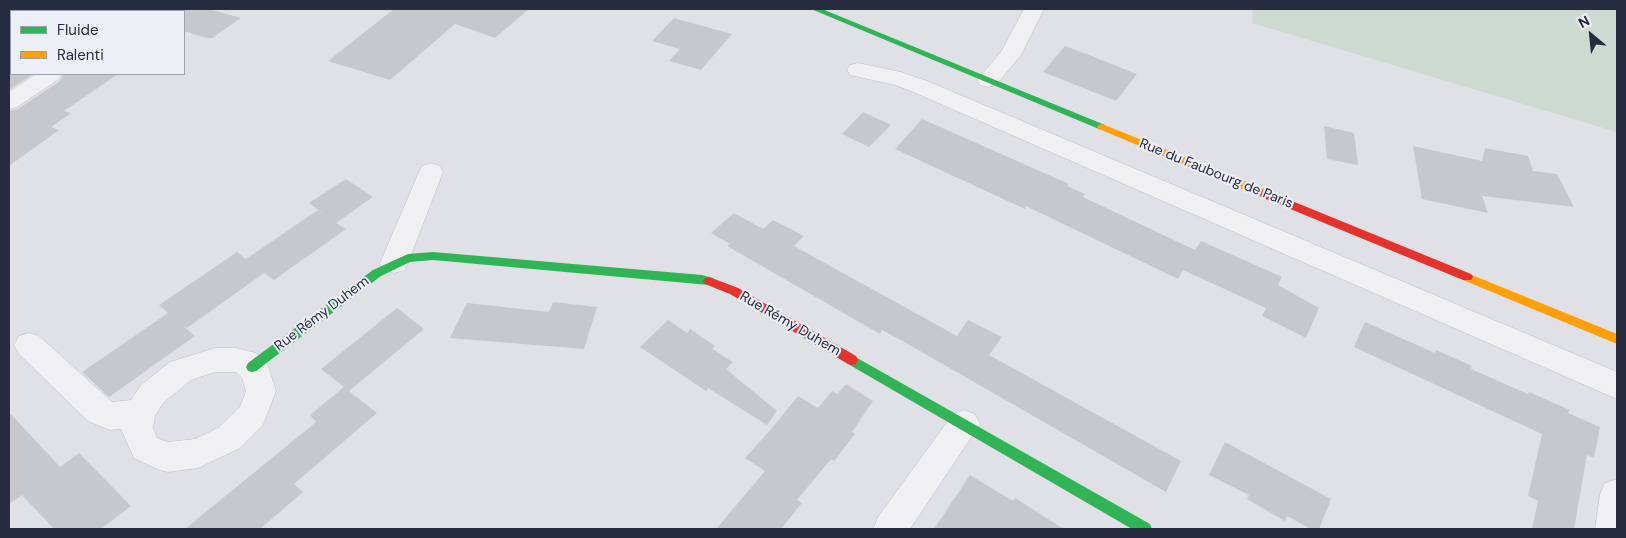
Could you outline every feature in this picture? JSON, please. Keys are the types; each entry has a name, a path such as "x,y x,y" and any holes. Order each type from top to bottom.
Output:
{"street":[{"name":"Rue du Faubourg de Paris","path":"815,9 1617,339"},
{"path":"988,80 1010,55 1034,9"},
{"path":"858,70 901,79 919,86 1617,386"},
{"path":"9,102 50,75"},
{"path":"394,263 431,172"},
{"name":"Rue Rémy Duhem","path":"252,367 394,263 418,256 710,282 734,291 1145,529"},
{"path":"29,345 99,411 110,416 140,413"},
{"path":"226,359 236,360 252,367 261,384 256,407 238,431 209,449 177,457 152,452 145,448 138,436 137,428 140,413 152,394 161,386 192,366 204,362 226,359"},
{"path":"890,529 964,424"},
{"path":"1612,529 1617,494"}],"shaded area":[{"path":"1253,9 1617,9 1617,132 1252,23"}],"building":[{"path":"209,9 241,18 212,38 206,38 185,31 185,10 160,10"},
{"path":"394,9 529,9 495,38 455,24 390,80 328,61"},
{"path":"674,18 732,34 701,70 669,61 680,49 652,41"},
{"path":"1065,46 1137,74 1116,101 1043,72"},
{"path":"9,74 32,75 9,90"},
{"path":"63,75 117,75 64,111 71,113 51,127 59,130 9,166 9,111 18,109 60,81"},
{"path":"863,112 891,125 869,147 842,134"},
{"path":"922,119 1069,184 1067,186 1085,194 1083,197 1195,250 1201,241 1282,277 1278,285 1319,308 1306,338 1262,316 1266,308 1183,270 1178,279 1026,206 1025,209 895,149"},
{"path":"1324,126 1354,133 1358,165 1327,159"},
{"path":"1413,146 1482,161 1485,148 1528,156 1533,171 1557,174 1574,207 1482,196 1488,213 1422,199"},
{"path":"346,179 373,197 336,223 346,229 274,280 264,273 187,328 182,325 195,336 109,397 82,372 168,313 159,305 237,252 246,259 318,210 327,216 309,203"},
{"path":"734,213 763,229 773,220 804,236 794,246 957,336 968,320 1002,337 989,355 1181,461 1166,492 906,343 882,330 880,334 727,246 730,244 711,233"},
{"path":"553,302 597,307 584,349 450,338 467,303 549,312"},
{"path":"397,308 424,329 349,391 377,413 294,484 303,492 260,529 185,529 316,422 310,415 344,387 321,369"},
{"path":"668,320 687,333 690,329 715,346 712,349 733,362 726,369 777,411 767,425 708,388 706,391 640,347"},
{"path":"1365,322 1435,353 1436,350 1472,366 1471,369 1570,410 1568,413 1600,427 1594,458 1587,455 1574,529 1532,529 1538,501 1528,496 1542,434 1354,347"},
{"path":"846,384 873,401 852,432 855,434 834,461 831,459 797,500 802,503 781,529 716,529 765,471 745,458 798,396 818,408 832,391 837,394"},
{"path":"9,412 60,467 79,453 131,506 101,529 54,529 22,495 9,504"},
{"path":"1225,442 1331,499 1319,529 1311,529 1287,516 1285,521 1247,499 1249,495 1209,475"},
{"path":"970,475 1013,501 1015,498 1064,529 934,529"}],"traffic: fast":[{"path":"815,9 1102,127"},
{"path":"252,367 377,273 408,258 433,256 709,281"},
{"path":"852,360 1145,529"}],"traffic: slow":[{"path":"1102,127 1265,194"},
{"path":"1467,277 1617,339"}],"traffic: jam":[{"path":"1265,194 1467,277"},
{"path":"709,281 734,291 852,360"}]}
